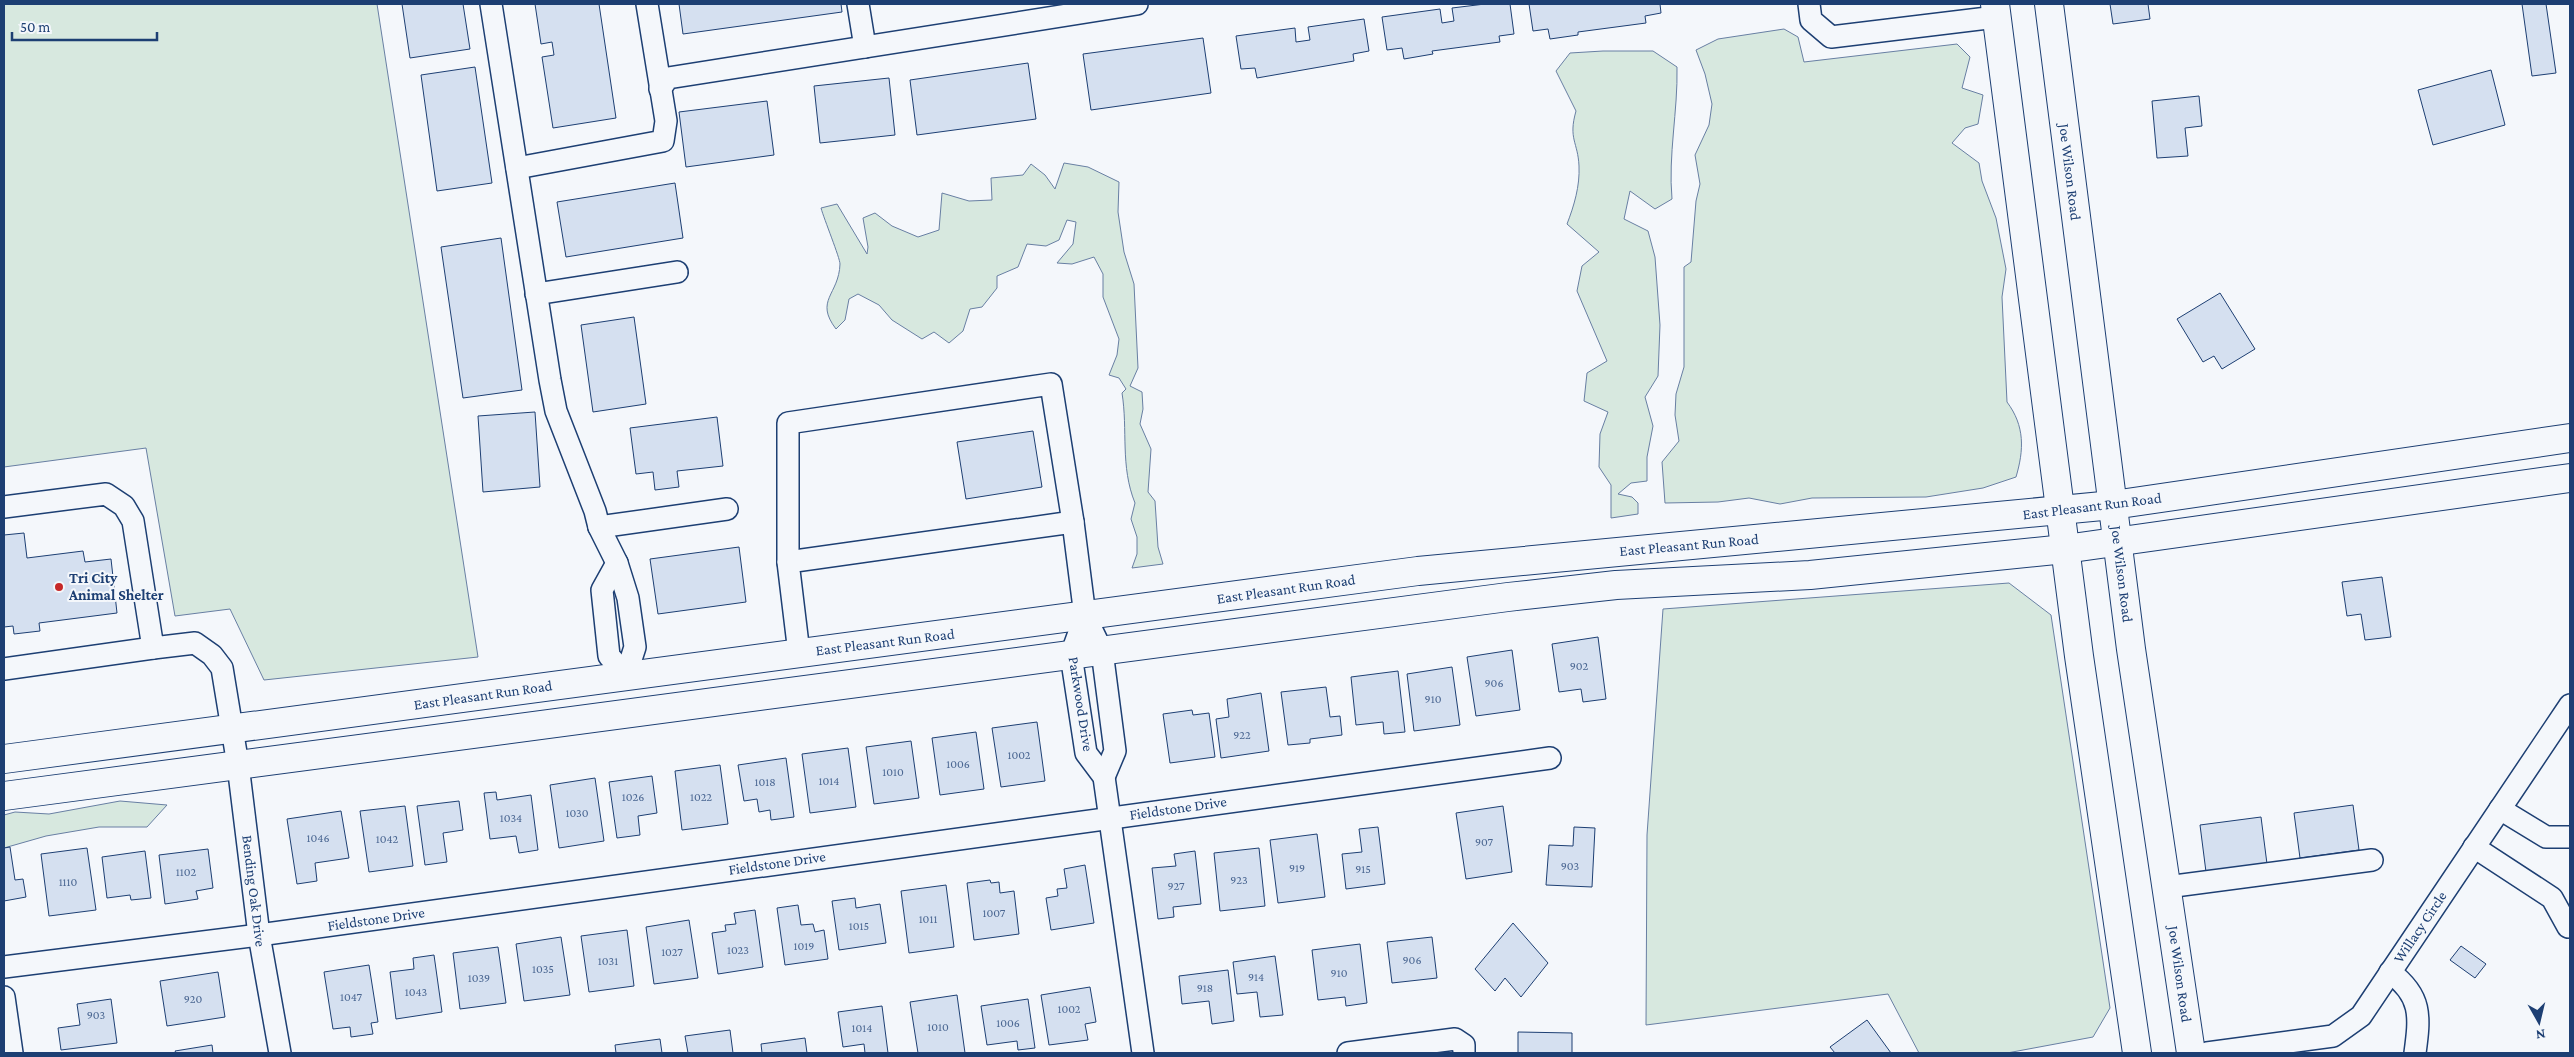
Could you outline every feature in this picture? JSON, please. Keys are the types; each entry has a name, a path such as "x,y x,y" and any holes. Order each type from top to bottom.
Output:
{"main road":[{"name":"Joe Wilson Road","path":"2049,4 2131,649 2191,1053"},
{"path":"1996,10 2065,549 2137,1053"},
{"name":"East Pleasant Run Road","path":"4,759 1418,571 2113,506 2570,438"},
{"path":"4,796 1508,597 1616,585 1810,575 2065,549 2570,478"},
{"path":"626,675 632,713"}],"street":[{"path":"491,4 556,410 595,511 599,527 617,563 628,598 635,647 626,675"},
{"path":"517,168 663,141 666,121 647,4"},
{"path":"858,4 865,46"},
{"path":"660,89 668,78 1137,4"},
{"path":"1809,4 1811,20 1831,37 1996,10"},
{"path":"536,294 677,272"},
{"path":"799,653 788,562 788,423 1051,384 1073,522 1085,616"},
{"path":"4,507 106,494 124,506 133,521 153,648"},
{"path":"599,527 727,509"},
{"path":"788,562 1073,522"},
{"name":"Parkwood Drive","path":"1085,616 1102,651 1115,752 1104,777"},
{"name":"Parkwood Drive","path":"1085,616 1071,655 1086,753 1104,777 1143,1053"},
{"name":"Bending Oak Drive","path":"4,669 196,643 212,655 222,668 238,765 259,935 280,1053"},
{"name":"Willacy Circle","path":"2207,1053 2333,1036 2361,1016 2500,809 2567,716"},
{"name":"Fieldstone Drive","path":"4,967 259,935 1550,758"},
{"path":"2500,809 2546,837 2570,837"},
{"path":"2474,847 2552,898 2568,927"},
{"path":"2167,887 2372,860"},
{"path":"2390,972 2406,983 2412,992 2418,1022 2414,1053"},
{"path":"4,997 12,1053"},
{"path":"1348,1053 1459,1046"}],"shaded area":[{"path":"4,4 377,4 478,657 264,680 230,609 175,616 146,448 4,467"},
{"path":"1784,29 1798,37 1804,62 1957,44 1970,57 1962,88 1983,95 1978,124 1965,128 1952,143 1979,163 1982,181 1996,218 2006,269 2002,297 2007,402 2017,420 2021,438 2016,477 1983,488 1926,497 1812,498 1780,504 1749,498 1718,502 1665,503 1662,462 1679,441 1675,415 1676,394 1684,367 1684,267 1691,262 1696,201 1700,184 1695,155 1709,125 1712,104 1705,74 1696,50 1718,39"},
{"path":"1653,51 1677,67 1671,166 1672,199 1655,209 1630,191 1624,219 1648,231 1655,257 1660,325 1658,376 1645,397 1653,426 1647,457 1647,481 1631,483 1618,494 1632,497 1638,503 1638,514 1611,518 1611,485 1599,467 1600,434 1608,412 1584,401 1587,373 1607,361 1577,291 1582,266 1599,252 1567,224 1579,181 1578,158 1573,134 1576,111 1556,71 1570,53"},
{"path":"1064,163 1088,167 1119,182 1118,212 1124,252 1134,284 1138,368 1130,386 1142,392 1143,409 1140,424 1151,449 1148,492 1155,501 1158,547 1163,564 1132,568 1137,554 1137,537 1131,519 1135,503 1130,489 1126,462 1122,393 1126,389 1119,378 1109,375 1117,355 1119,339 1103,297 1103,274 1094,257 1072,264 1057,263 1073,244 1076,222 1067,220 1059,240 1046,246 1027,244 1018,267 997,276 997,288 982,307 970,309 963,331 949,343 934,332 922,339 892,320 879,305 858,294 849,299 845,320 836,329 827,311 829,297 839,275 840,264 821,208 837,204 867,254 868,247 863,218 875,213 892,226 918,237 939,230 942,193 969,201 992,200 991,178 1023,175 1031,164 1045,175 1055,189"},
{"path":"2009,583 2051,615 2110,1008 2093,1037 2007,1053 1919,1053 1888,994 1646,1025 1647,835 1663,609"},
{"path":"120,801 167,805 147,827 99,827 46,836 4,848 4,815 15,812 49,814"}],"building":[{"path":"402,4 463,4 470,49 410,58"},
{"path":"535,4 599,4 616,118 553,128 542,57 554,55 552,42 541,44"},
{"path":"679,4 841,4 842,12 683,34"},
{"path":"1485,4 1510,4 1514,34 1499,36 1500,42 1432,51 1433,54 1404,59 1402,48 1387,50 1382,17 1440,9 1442,23 1454,21 1452,8"},
{"path":"1529,4 1660,4 1661,13 1645,16 1646,23 1578,32 1578,35 1550,39 1548,29 1533,31"},
{"path":"2110,4 2148,4 2150,19 2113,24"},
{"path":"2522,4 2546,4 2556,73 2532,76"},
{"path":"1364,19 1369,51 1353,54 1354,61 1257,78 1255,68 1241,69 1236,36 1295,28 1296,42 1310,40 1308,27"},
{"path":"1203,38 1211,93 1091,110 1083,54"},
{"path":"1028,63 1036,119 917,135 910,80"},
{"path":"475,67 492,183 437,191 421,75"},
{"path":"2491,70 2505,125 2433,145 2418,90"},
{"path":"889,78 895,135 820,143 814,86"},
{"path":"2199,96 2202,126 2185,128 2188,156 2157,158 2152,101"},
{"path":"767,101 774,155 686,167 679,112"},
{"path":"675,183 683,238 566,257 557,202"},
{"path":"501,238 522,390 463,398 441,247"},
{"path":"2220,293 2255,349 2222,369 2214,356 2203,362 2177,319"},
{"path":"634,317 646,404 593,412 581,325"},
{"path":"535,412 540,487 483,492 478,416"},
{"path":"717,417 723,466 677,471 679,487 655,490 653,472 636,474 630,428"},
{"path":"1033,431 1042,487 966,499 957,442"},
{"name":"Tri City Animal Shelter","path":"24,533 27,558 83,551 85,562 111,559 117,613 39,623 40,631 14,634 13,626 4,627 4,535"},
{"path":"739,547 746,602 658,614 650,559"},
{"path":"2382,577 2391,637 2365,640 2361,614 2347,616 2342,582"},
{"path":"1598,637 1606,699 1583,702 1581,689 1559,692 1552,644"},
{"path":"1512,650 1520,710 1476,716 1467,657"},
{"path":"1452,667 1460,725 1414,731 1407,674"},
{"path":"1398,671 1405,732 1384,734 1383,722 1356,725 1351,677"},
{"path":"1326,687 1330,717 1340,716 1342,735 1310,739 1310,743 1288,745 1281,692"},
{"path":"1261,693 1269,751 1221,758 1216,719 1229,717 1227,699"},
{"path":"1192,710 1193,715 1209,713 1215,757 1170,763 1163,714"},
{"path":"1037,722 1045,781 1001,787 992,728"},
{"path":"976,732 984,789 940,795 932,738"},
{"path":"911,741 919,798 874,804 866,747"},
{"path":"848,748 856,807 810,813 802,754"},
{"path":"786,758 794,817 771,820 770,810 759,812 757,799 744,801 738,765"},
{"path":"720,765 728,824 682,830 675,771"},
{"path":"652,776 657,813 638,816 640,835 617,838 609,782"},
{"path":"595,778 604,841 559,848 550,785"},
{"path":"496,792 497,800 531,795 538,850 519,853 516,836 490,839 484,793"},
{"path":"459,801 463,830 443,833 447,862 425,865 417,806"},
{"path":"2353,805 2359,850 2300,858 2294,813"},
{"path":"405,806 413,866 369,872 360,811"},
{"path":"1503,806 1512,872 1466,879 1456,813"},
{"path":"341,811 349,858 315,863 317,881 297,884 287,819"},
{"path":"2261,817 2267,864 2206,872 2200,825"},
{"path":"1378,827 1385,884 1346,889 1342,854 1362,852 1359,829"},
{"path":"1574,827 1595,828 1592,887 1546,885 1549,845 1573,846"},
{"path":"1317,834 1325,897 1278,903 1270,840"},
{"path":"10,847 15,880 23,879 26,897 4,901 4,848"},
{"path":"87,848 96,910 49,916 41,854"},
{"path":"1259,848 1265,906 1220,911 1214,853"},
{"path":"208,849 213,888 196,891 198,899 165,904 159,855"},
{"path":"145,851 151,898 131,900 130,895 107,898 102,857"},
{"path":"1195,851 1201,904 1173,907 1174,917 1158,919 1152,868 1176,866 1174,854"},
{"path":"1085,865 1094,923 1051,930 1046,898 1058,896 1057,889 1067,888 1064,869"},
{"path":"990,880 991,883 999,882 1000,893 1014,891 1019,934 974,940 967,883"},
{"path":"946,885 954,947 909,953 901,891"},
{"path":"855,898 856,908 880,904 886,943 839,950 832,901"},
{"path":"798,905 801,925 813,924 815,932 824,930 828,959 785,965 777,908"},
{"path":"755,910 763,967 718,974 712,933 726,931 725,925 736,924 734,913"},
{"path":"689,920 698,978 654,984 646,927"},
{"path":"1513,923 1548,963 1521,997 1505,978 1495,991 1475,969"},
{"path":"627,930 634,986 589,992 581,936"},
{"path":"561,937 570,995 524,1001 516,944"},
{"path":"1432,937 1437,978 1392,983 1387,942"},
{"path":"1360,944 1367,1003 1346,1006 1345,997 1318,1000 1312,950"},
{"path":"2461,946 2486,964 2475,978 2450,960"},
{"path":"498,947 506,1003 460,1009 453,953"},
{"path":"434,955 442,1012 396,1019 390,972 414,969 413,958"},
{"path":"1275,956 1283,1015 1260,1017 1257,992 1237,994 1233,962"},
{"path":"369,965 378,1022 371,1023 373,1034 351,1037 350,1027 333,1029 324,972"},
{"path":"1228,970 1234,1021 1212,1024 1209,1001 1182,1004 1179,976"},
{"path":"218,972 225,1017 167,1026 160,981"},
{"path":"1090,987 1096,1022 1085,1024 1088,1040 1049,1045 1041,995"},
{"path":"957,995 965,1053 918,1053 910,1002"},
{"path":"111,999 117,1043 61,1050 58,1028 80,1025 77,1004"},
{"path":"1028,999 1035,1048 1018,1050 1017,1041 987,1045 981,1006"},
{"path":"882,1006 888,1053 865,1053 864,1044 843,1047 838,1012"},
{"path":"1867,1020 1891,1053 1835,1053 1830,1047"},
{"path":"730,1030 733,1053 688,1053 685,1036"},
{"path":"1518,1032 1572,1033 1572,1053 1518,1053"},
{"path":"805,1038 807,1053 762,1053 761,1044"},
{"path":"660,1039 662,1053 616,1053 615,1045"},
{"path":"212,1045 213,1053 176,1053 175,1051"}],"place":[{"name":"Tri City Animal Shelter","path":"59,587"}]}
